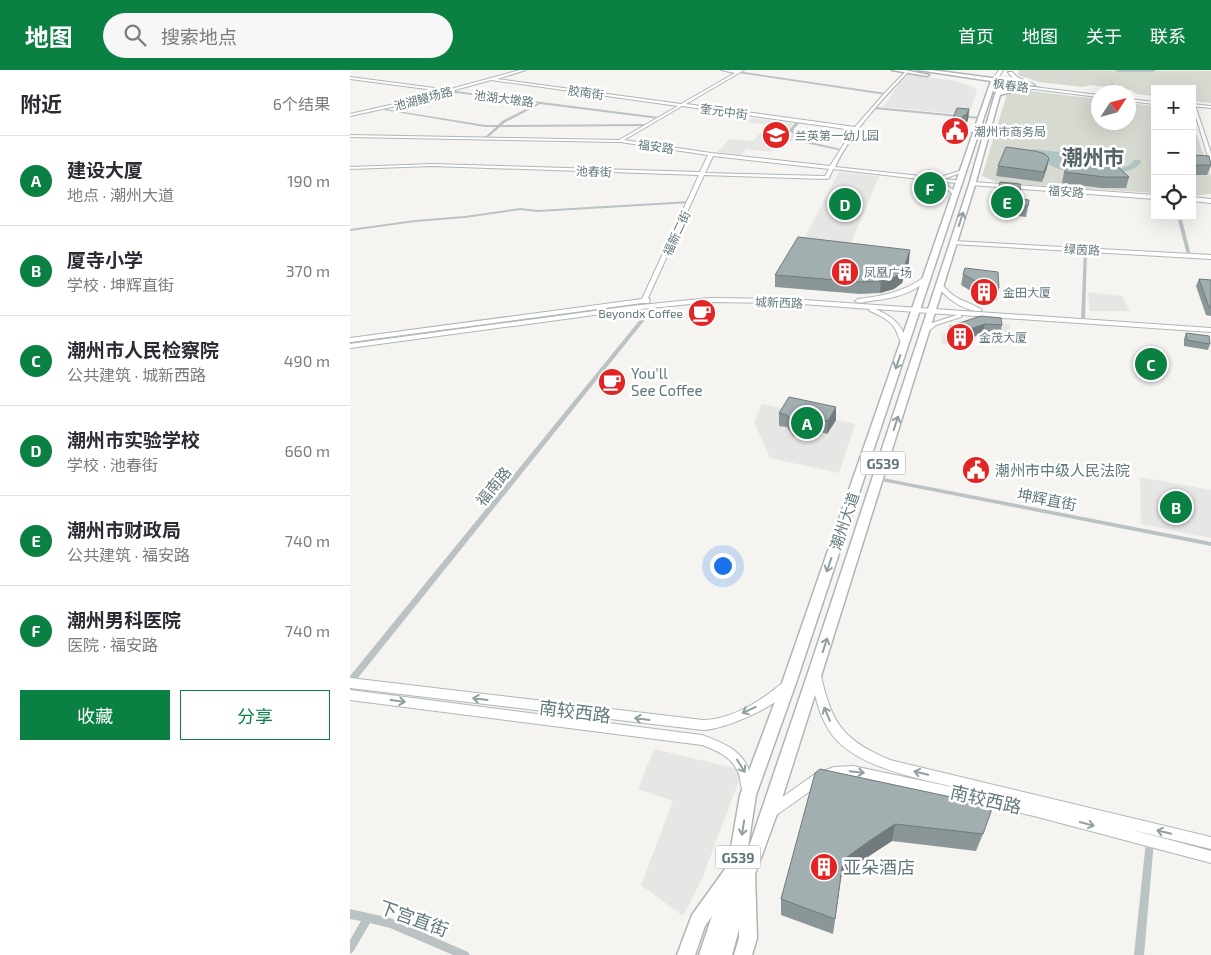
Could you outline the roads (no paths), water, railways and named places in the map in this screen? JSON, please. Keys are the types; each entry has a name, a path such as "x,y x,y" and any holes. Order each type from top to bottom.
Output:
{"highway":[{"name":"枫春路","path":"894,70 1004,83"},
{"name":"枫春路","path":"920,70 960,77"},
{"path":"960,77 1000,71"},
{"path":"960,77 974,83"},
{"name":"潮州大道","path":"742,955 748,938 742,871 748,795 789,683 993,81"},
{"name":"潮州大道","path":"686,955 698,921 742,871 769,814 974,184 998,94 1004,83"},
{"path":"998,94 1035,86"},
{"path":"982,88 988,94"},
{"path":"708,955 723,931 742,871"},
{"path":"723,931 724,955"}],"main road":[{"path":"620,141 740,71"},
{"path":"993,81 1000,71"},
{"path":"1004,83 1011,71 1015,78 1035,86"},
{"name":"枫春路","path":"1004,83 1091,93"},
{"path":"936,180 955,194"},
{"name":"南较西路","path":"350,682 690,725 709,725 756,707 781,692 789,683"}],"street":[{"name":"池湖鳗场路","path":"350,115 524,70"},
{"path":"723,70 886,94"},
{"path":"831,168 857,129 906,72"},
{"name":"池湖大墩路","path":"350,78 659,118"},
{"name":"胶南街","path":"491,79 680,105"},
{"path":"1136,99 1151,101"},
{"path":"486,138 498,126 540,103"},
{"name":"奎元中街","path":"680,105 857,129"},
{"path":"1196,107 1211,108"},
{"path":"875,108 980,118"},
{"path":"379,109 476,125 647,125"},
{"path":"1196,115 1211,157"},
{"path":"799,121 791,130 801,141 843,150"},
{"name":"福安路","path":"350,136 620,141 712,154 960,182"},
{"name":"福新二街","path":"644,301 712,154"},
{"name":"池春街","path":"350,168 432,165 827,178 831,168"},
{"path":"936,180 963,171"},
{"path":"974,184 982,180 996,186"},
{"path":"974,184 996,186"},
{"name":"福安路","path":"974,184 1151,197"},
{"path":"1196,199 1211,200"},
{"path":"350,230 415,221 465,218 520,209 538,211 690,202"},
{"path":"1180,220 1189,255"},
{"name":"绿茵路","path":"954,243 1211,257"},
{"path":"1083,319 1085,250"},
{"path":"859,304 896,296 915,288 925,279"},
{"path":"940,285 944,293 951,299 978,312"},
{"name":"城新西路","path":"350,340 644,301 718,296 794,297 859,304"},
{"name":"城新西路","path":"350,346 710,300 859,304 1083,319 1211,330"},
{"path":"644,301 654,306"},
{"path":"859,304 898,325 904,342"},
{"name":"福南路","path":"350,682 654,306"},
{"path":"926,331 934,324 945,319 978,312"},
{"name":"城新西路","path":"1083,319 1211,325"},
{"name":"坤辉直街","path":"878,479 1211,544"},
{"name":"南较西路","path":"815,674 825,714 835,731 854,748 876,760 889,765 1211,844"},
{"name":"南较西路","path":"350,695 702,740 731,754 741,763 746,773 748,795"},
{"name":"南较西路","path":"769,814 819,778 834,772 853,771 1034,810 1211,857"},
{"path":"1140,955 1150,841"},
{"name":"下宫直街","path":"350,914 390,923 465,955"},
{"path":"350,948 368,918"}],"waterway":[{"path":"1118,70 1153,70"}],"place":[{"name":"潮州市商务局","path":"955,131"},
{"name":"兰英第一幼儿园","path":"776,135"},
{"name":"潮州男科医院","path":"930,188"},
{"name":"潮州市财政局","path":"1007,202"},
{"name":"潮州市实验学校","path":"845,204"},
{"name":"凤凰广场","path":"845,272"},
{"name":"金田大厦","path":"984,292"},
{"name":"Beyondx Coffee","path":"702,313"},
{"name":"金茂大厦","path":"960,337"},
{"name":"潮州市人民检察院","path":"1151,364"},
{"name":"You'll See Coffee","path":"612,382"},
{"name":"建设大厦","path":"807,423"},
{"name":"潮州市中级人民法院","path":"976,470"},
{"name":"厦寺小学","path":"1176,507"},
{"name":"亚朵酒店","path":"824,867"}],"district":[{"name":"潮州市","path":"1093,156"}]}
